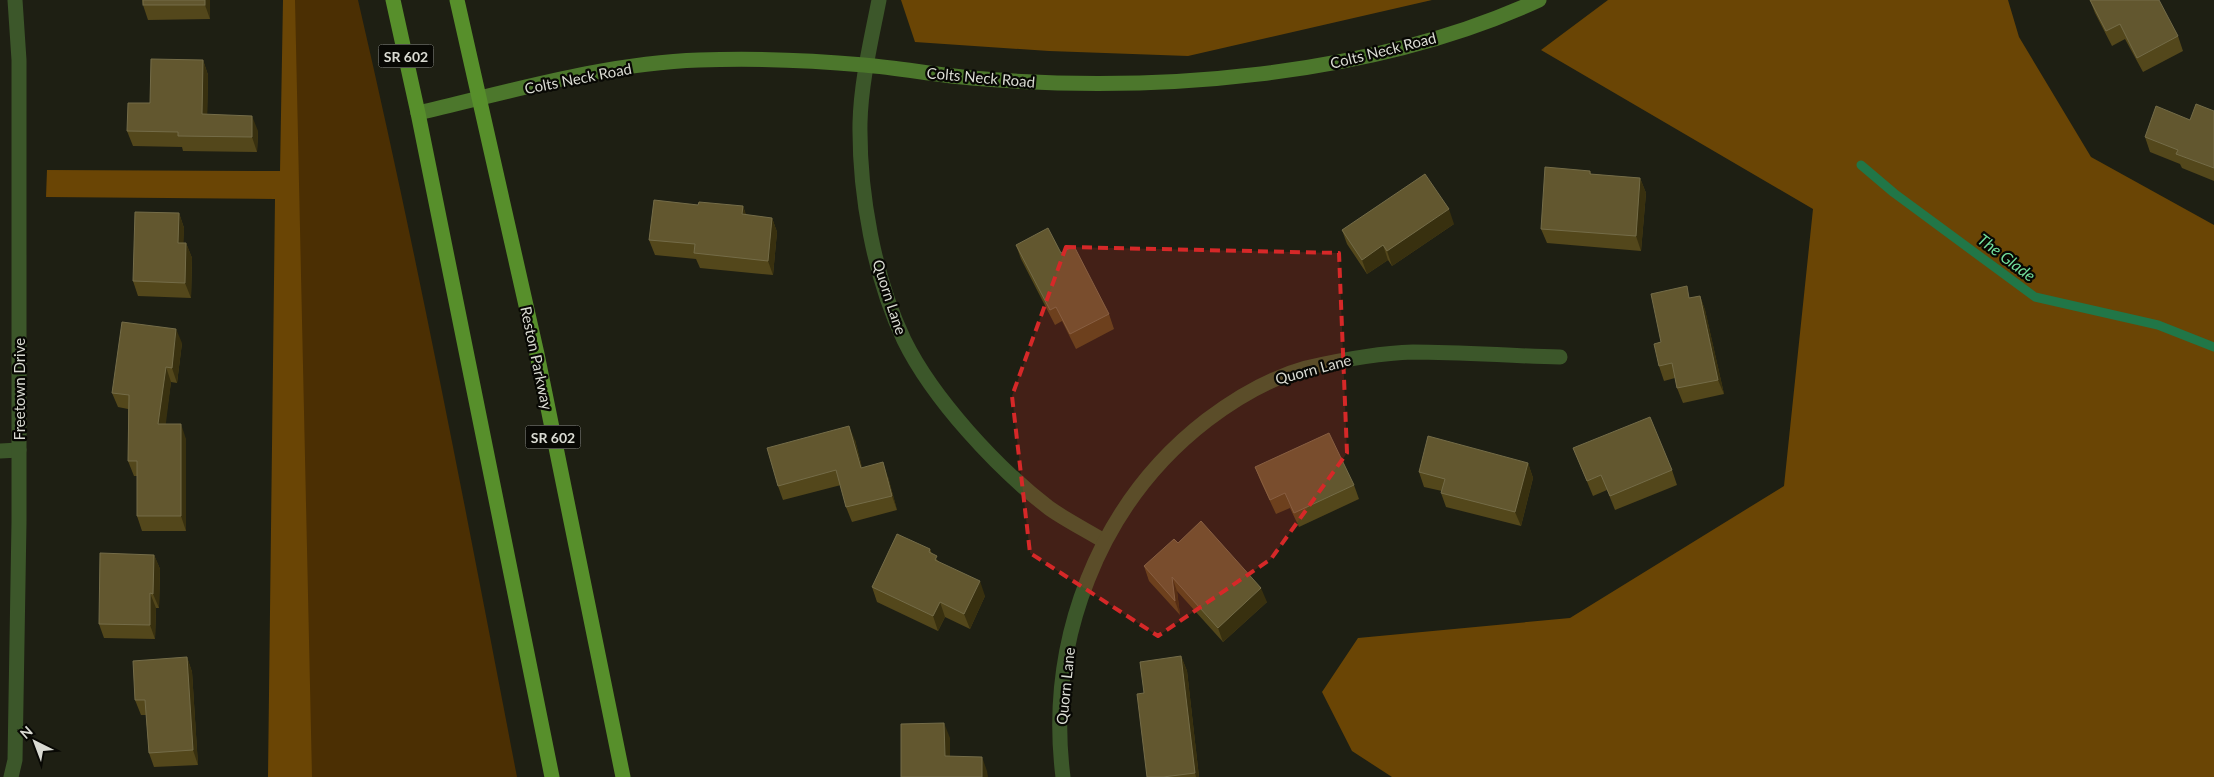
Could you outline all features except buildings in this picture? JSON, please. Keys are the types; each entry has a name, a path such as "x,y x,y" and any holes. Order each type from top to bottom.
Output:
{"main road":[{"name":"SR 602","path":"393,0 418,113 552,777"},
{"name":"Reston Parkway","path":"457,0 537,354 623,777"}],"street":[{"name":"Freetown Drive","path":"11,777 15,750 19,450 19,60 14,0"},
{"name":"Quorn Lane","path":"879,0 866,65 860,122 862,183 868,225 889,305 905,341 931,383 971,435 1016,481 1051,509 1104,541"},
{"name":"Colts Neck Road","path":"418,113 570,77 629,67 696,60 781,60 866,65 972,78 1070,84 1165,82 1257,75 1329,64 1420,43 1502,16 1539,0"},
{"name":"Quorn Lane","path":"1063,777 1060,750 1060,699 1067,650 1084,589 1104,541 1119,515 1148,475 1183,438 1225,406 1269,381 1304,369 1358,357 1412,352 1560,357"},
{"path":"0,451 19,450"}],"highlighted area":[{"path":"1066,247 1339,253 1347,453 1271,559 1158,636 1030,553 1012,396"}],"shaded area":[{"path":"283,0 295,0 312,777 268,777 275,199 46,197 47,170 280,171"},
{"path":"294,0 358,0 401,194 461,485 517,777 311,777"},
{"path":"901,0 1432,0 1188,56 1049,51 915,42"},
{"path":"1608,0 2008,0 2019,37 2091,157 2214,225 2214,777 1392,777 1352,751 1322,692 1358,638 1570,618 1784,486 1813,209 1541,50"}],"waterway":[{"name":"The Glade","path":"1861,165 1894,193 2035,297 2158,325 2214,347"}]}
